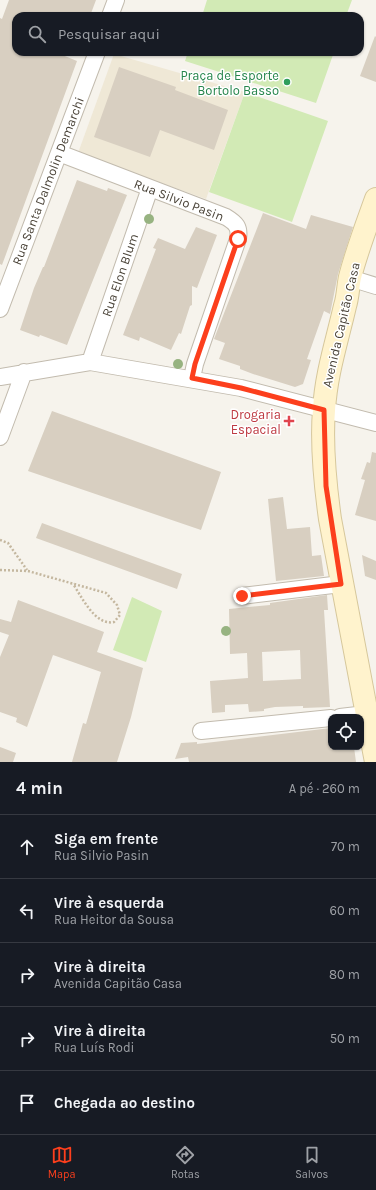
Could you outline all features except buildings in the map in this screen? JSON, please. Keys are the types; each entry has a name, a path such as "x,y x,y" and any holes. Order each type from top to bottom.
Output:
{"main road":[{"name":"Avenida Capitão Casa","path":"376,199 359,246 350,278 346,306 332,354 324,410 326,486 341,584 376,762"},
{"path":"350,278 369,246 376,224"}],"street":[{"path":"112,12 116,0"},
{"name":"Rua Santa Dalmolin Demarchi","path":"0,309 95,56"},
{"name":"Rua Silvio Pasin","path":"59,153 226,217 235,223 240,230 195,364 192,378"},
{"name":"Rua Elon Blum","path":"90,362 150,188"},
{"path":"350,278 376,286"},
{"path":"0,377 90,362 192,378 241,388 376,423"},
{"path":"0,437 24,372"},
{"path":"242,596 341,584"},
{"path":"201,732 328,718"}],"path":[{"path":"0,540 8,543 28,570"},
{"path":"0,570 28,570 106,593 117,606 120,615 114,622 104,622 92,612 73,584"}],"shaded area":[{"path":"113,56 121,56 245,92 206,199 78,153"}],"green space":[{"path":"207,0 352,0 348,12 203,12"},
{"name":"Praça de Esporte Bortolo Basso","path":"187,56 333,56 316,103 185,61"},
{"path":"245,92 328,121 292,222 209,192"},
{"path":"132,597 162,611 146,662 113,650"}],"place":[{"name":"Praça de Esporte Bortolo Basso","path":"287,82"},
{"name":"Drogaria Espacial","path":"289,421"}],"route":[{"path":"238,239 195,364 192,378 241,388 324,410 323,432 326,486 341,584 324,588 242,596"}]}
